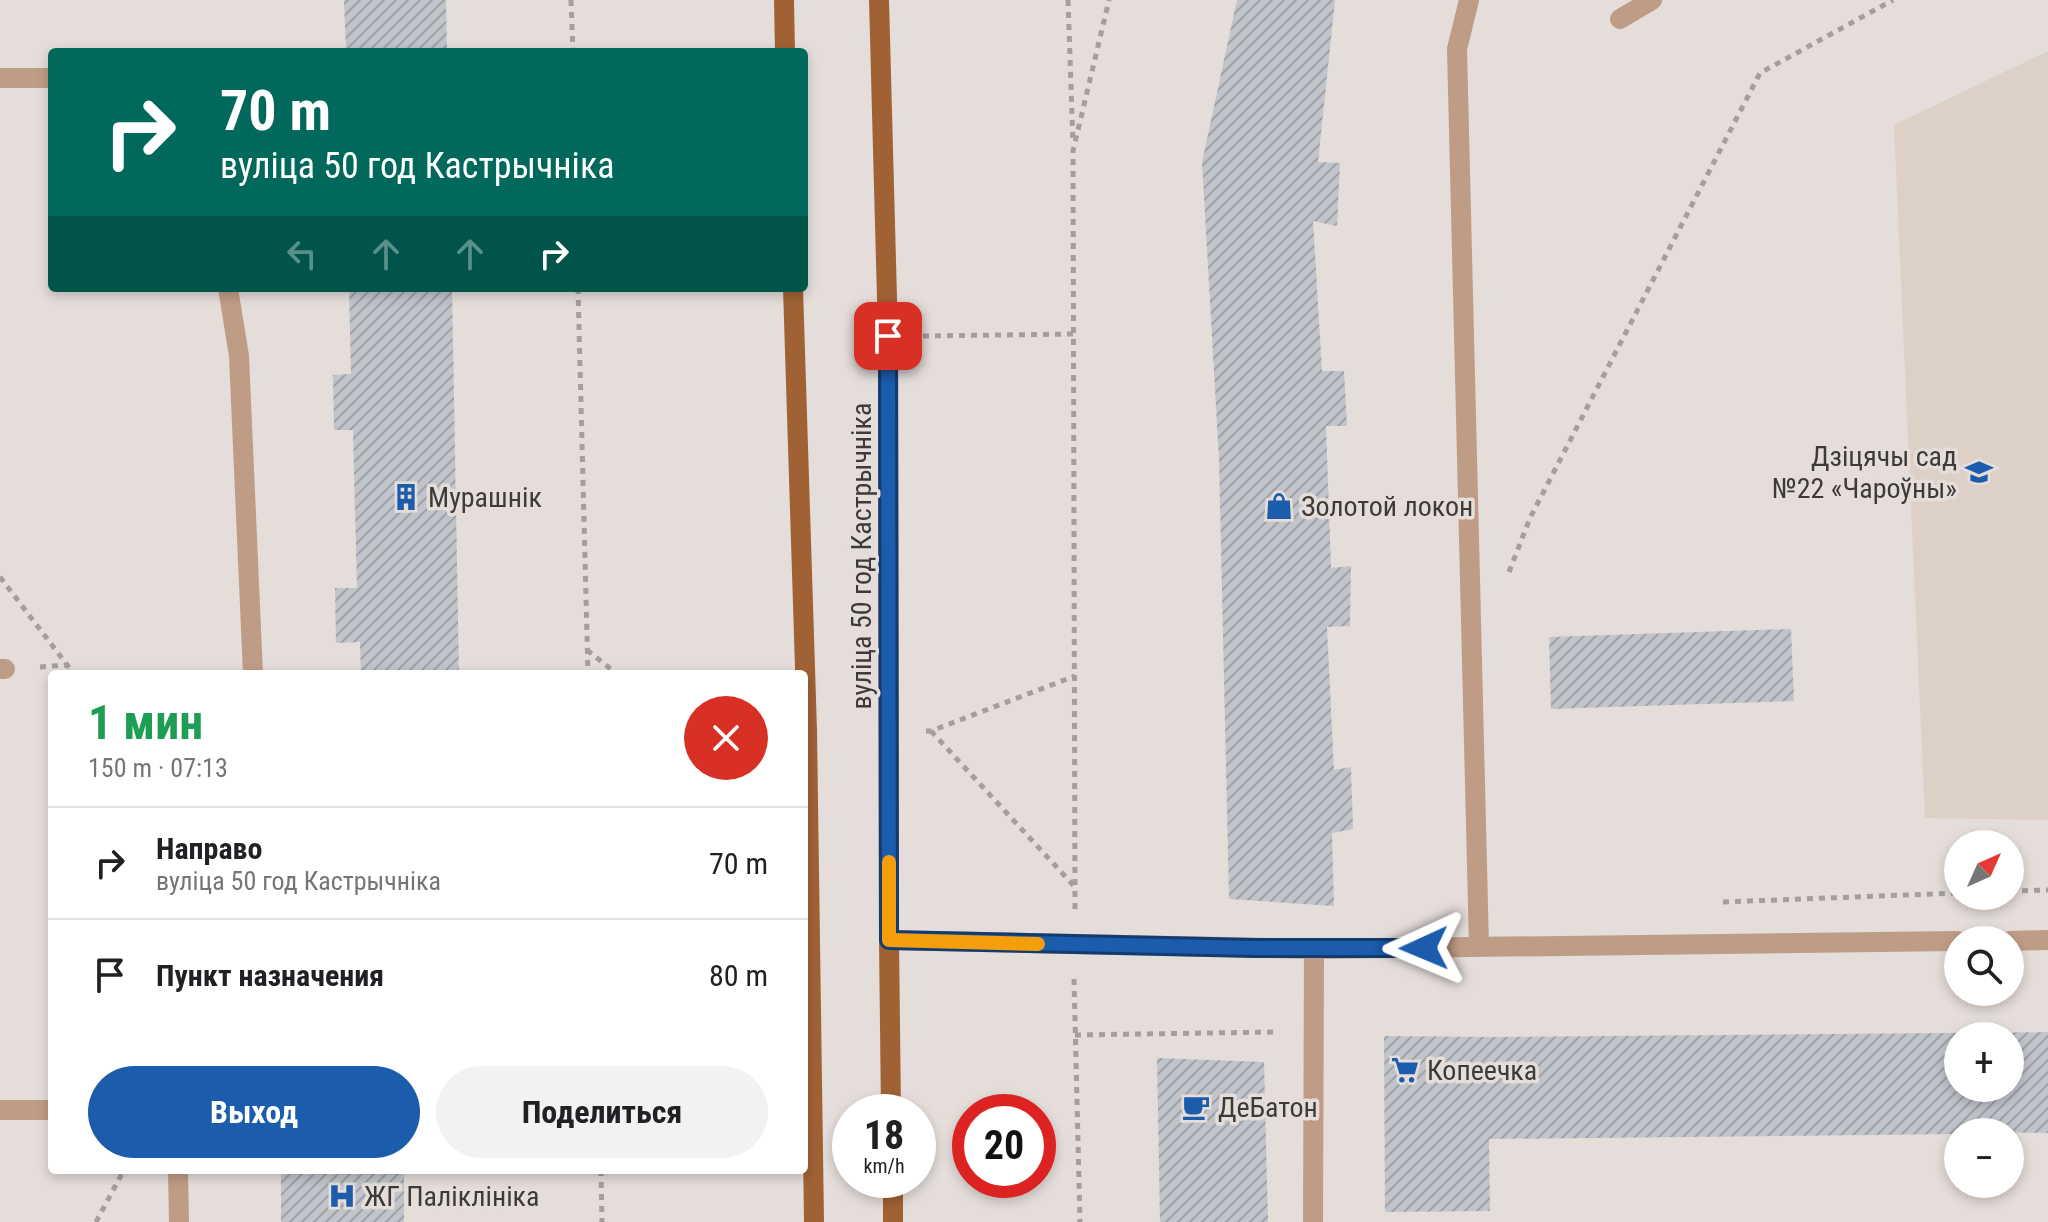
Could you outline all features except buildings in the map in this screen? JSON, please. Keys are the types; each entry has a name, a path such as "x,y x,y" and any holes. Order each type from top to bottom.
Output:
{"main road":[{"path":"784,0 785,48"},
{"name":"вуліца 50 год Кастрычніка","path":"879,0 888,336 891,1094"},
{"name":"вуліца 50 год Кастрычніка","path":"793,292 805,670"},
{"name":"вуліца 50 год Кастрычніка","path":"808,964 814,1222"},
{"path":"893,1198 893,1222"}],"lane":[{"path":"1469,0 1457,49 1479,947"},
{"path":"1620,19 1652,0"},
{"path":"0,78 48,78"},
{"path":"229,292 239,356 253,670"},
{"path":"889,940 1314,949 1944,941"},
{"path":"2024,941 2048,940"},
{"path":"1313,1222 1314,949"},
{"path":"0,1110 48,1110"},
{"path":"178,1174 179,1222"}],"path":[{"path":"571,0 573,48"},
{"path":"1068,0 1074,334 1076,887 1073,945 1080,1222"},
{"path":"1073,151 1109,0"},
{"path":"1507,577 1530,518 1760,73 1893,0"},
{"path":"578,292 588,670"},
{"path":"888,336 1074,334"},
{"path":"0,577 71,670"},
{"path":"587,650 612,670"},
{"path":"890,731 931,731 1075,676"},
{"path":"931,731 1076,887"},
{"path":"2024,891 2048,890"},
{"path":"1075,1035 1276,1032"},
{"path":"96,1222 122,1174"},
{"path":"601,1174 602,1222"}],"shaded area":[{"name":"Дзіцячы сад №22 «Чароўны»","path":"2048,51 2048,820 1925,818 1894,125"}],"slow traffic":[{"path":"889,862 889,940 1038,944"}],"place":[{"name":"Дзіцячы сад №22 «Чароўны»","path":"1979,472"},
{"name":"Мурашнік","path":"406,497"},
{"name":"Золотой локон","path":"1279,506"},
{"name":"Копеечка","path":"1405,1070"},
{"name":"ДеБатон","path":"1196,1107"},
{"name":"ЖГ Паліклініка","path":"342,1196"}],"route":[{"path":"888,336 889,940 1314,949 1424,948"}]}
